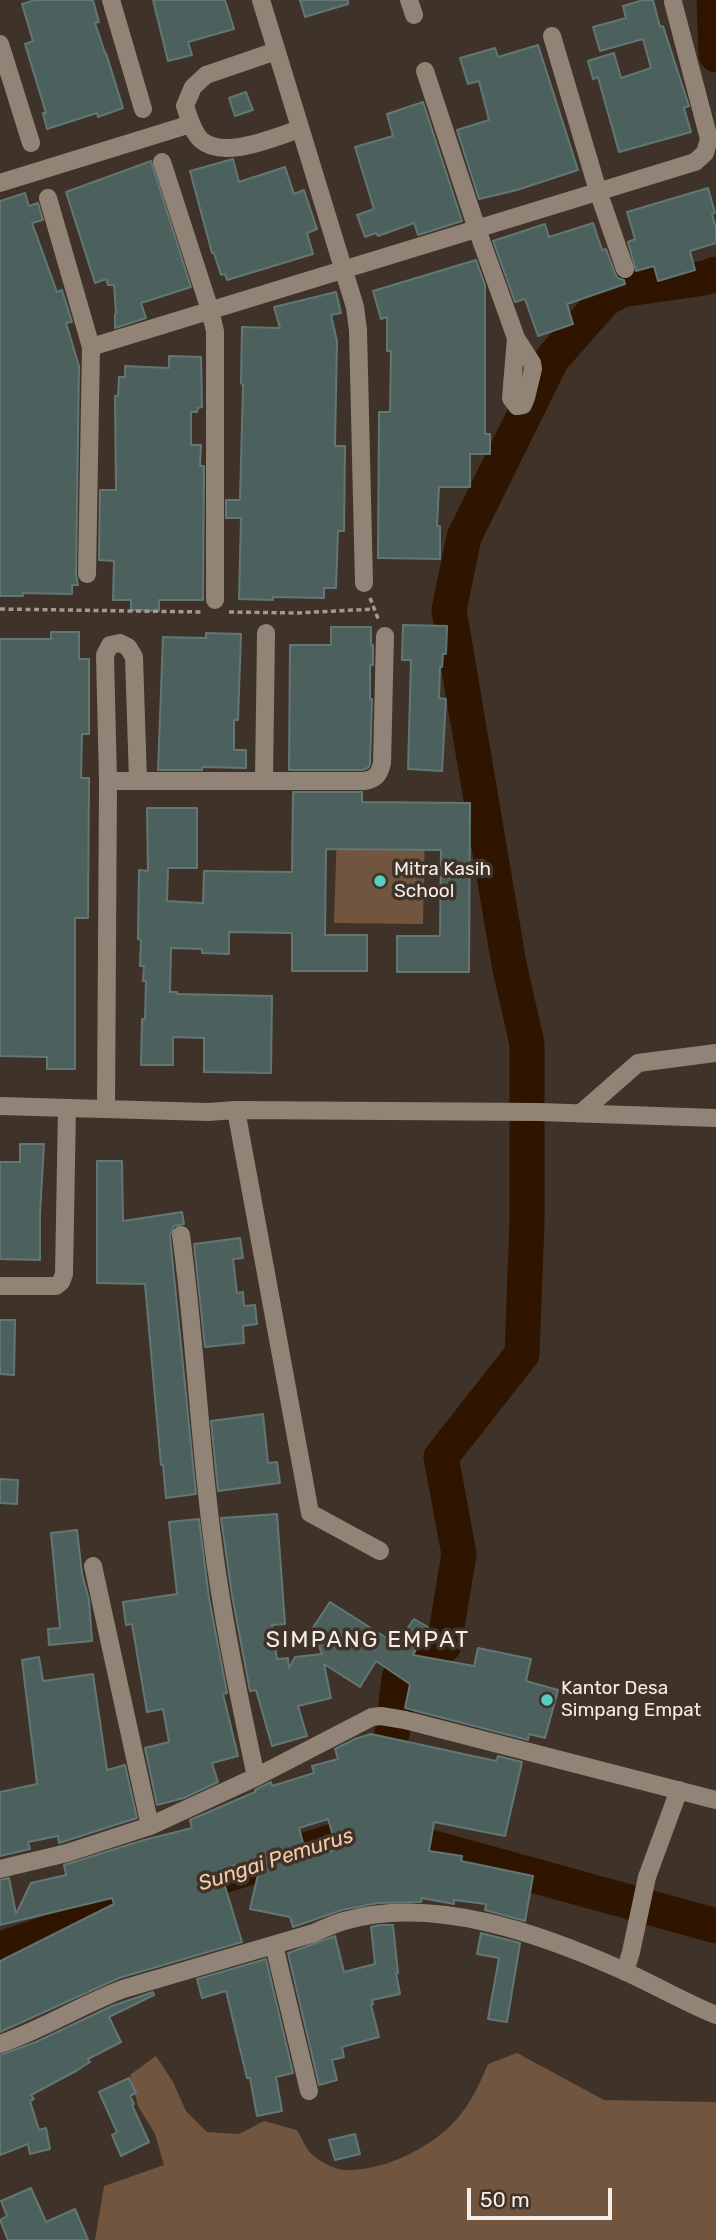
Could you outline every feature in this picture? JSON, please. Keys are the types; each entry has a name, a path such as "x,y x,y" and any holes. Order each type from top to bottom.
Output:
{"street":[{"path":"111,0 143,109"},
{"path":"261,0 355,307 358,330 364,583"},
{"path":"91,347 695,162 705,153 709,139 673,2"},
{"path":"552,36 598,191 625,269"},
{"path":"0,44 31,143"},
{"path":"276,51 206,75 193,87 185,106 191,124 201,139 215,148 230,149 300,129"},
{"path":"425,71 516,338"},
{"path":"0,183 191,124"},
{"path":"162,162 215,331 209,606"},
{"path":"48,198 91,347 87,574"},
{"path":"264,781 266,633"},
{"path":"108,781 373,779 379,775 382,762 385,636"},
{"path":"106,1109 108,781 105,655 110,645 116,643 128,647 134,657 138,780"},
{"path":"582,1113 638,1063 716,1052"},
{"path":"0,1106 208,1112 539,1112 716,1118"},
{"path":"0,1286 55,1286 61,1282 64,1274 67,1108"},
{"path":"236,1111 310,1513 380,1551"},
{"path":"181,1235 192,1311 212,1534 227,1639 256,1777"},
{"path":"93,1566 150,1826"},
{"path":"0,1869 67,1853 150,1826 256,1777 372,1717 381,1716 716,1800"},
{"path":"625,1972 647,1878 679,1790"},
{"path":"0,2044 123,1989 344,1922 379,1915 424,1914 486,1922 530,1934 625,1972 716,2015"},
{"path":"274,1944 309,2091"}],"path":[{"path":"364,583 385,636"},
{"path":"0,609 209,606"},
{"path":"229,612 297,613 374,609"}],"shaded area":[{"path":"337,830 425,832 423,924 334,923"},
{"path":"517,2053 604,2100 716,2102 716,2240 95,2240 104,2186 164,2165 155,2134 138,2106 130,2075 156,2056 173,2082 186,2111 207,2132 239,2134 264,2121 297,2130 312,2155 321,2161 337,2169 359,2170 405,2156 433,2140 456,2120 466,2107 488,2064"}],"building":[{"path":"35,0 93,0 99,22 95,23 123,108 98,117 97,113 47,129 43,113 46,113 25,44 33,41 22,4"},
{"path":"153,0 225,0 234,29 188,42 192,55 168,61"},
{"path":"300,0 348,0 348,4 305,17"},
{"path":"653,0 660,27 663,26 689,106 684,108 691,132 619,152 598,77 593,79 588,61 614,53 621,78 651,68 643,39 600,51 593,27 626,18 623,6"},
{"path":"538,45 578,170 479,199 457,130 489,120 479,81 468,84 460,58 495,48 498,57"},
{"path":"246,92 253,110 235,116 229,98"},
{"path":"423,102 462,221 418,235 414,223 378,236 376,233 365,237 357,215 374,209 355,147 393,136 387,114"},
{"path":"233,159 239,182 285,167 294,194 304,190 317,229 307,233 313,254 227,280 225,274 221,275 212,253 190,171"},
{"path":"151,161 191,287 141,303 146,318 115,328 114,285 108,285 106,279 95,283 66,192"},
{"path":"708,188 715,213 712,214 716,243 690,251 695,270 658,281 654,266 636,271 628,242 635,239 627,212"},
{"path":"25,193 29,206 38,203 43,220 32,223 57,292 62,290 72,322 66,323 79,366 78,585 72,585 72,594 23,593 23,596 0,596 0,201"},
{"path":"593,223 602,250 606,249 615,273 625,284 567,304 573,324 538,336 525,299 515,302 493,241 545,224 549,237"},
{"path":"476,260 485,285 485,434 490,434 490,454 470,454 470,487 439,487 437,526 440,526 440,559 378,558 379,412 390,412 391,351 387,351 387,317 381,319 373,291"},
{"path":"336,292 341,313 331,315 337,341 335,446 345,446 344,531 338,531 336,588 324,588 324,598 239,599 241,518 226,518 226,500 240,500 242,327 280,328 274,307"},
{"path":"169,356 201,357 202,407 198,408 197,412 191,412 191,445 201,445 200,466 204,466 203,600 159,600 159,611 131,610 131,600 113,600 114,561 99,560 100,490 116,490 115,396 118,396 119,377 125,377 125,366 169,368"},
{"path":"403,625 447,626 446,654 443,654 440,667 439,698 446,699 442,771 408,769 411,660 402,660"},
{"path":"331,627 371,627 373,665 370,665 370,764 362,770 289,770 290,645 331,645"},
{"path":"51,632 79,632 79,659 89,659 89,734 82,734 81,778 89,778 88,918 75,918 75,1069 47,1069 47,1057 0,1056 0,639 51,639"},
{"path":"206,633 241,634 238,720 234,720 234,750 246,750 246,768 158,770 163,637 206,638"},
{"path":"293,792 362,792 362,802 470,803 469,972 397,972 397,936 440,936 441,850 326,849 325,935 367,935 367,971 292,971 292,933 229,932 229,954 202,953 202,949 171,948 170,992 272,996 271,1073 204,1072 204,1038 173,1037 173,1065 141,1065 146,981 143,981 144,966 140,966 141,940 138,939 139,870 148,871 147,808 197,808 197,868 168,868 167,901 203,903 204,871 292,872"},
{"path":"20,1144 44,1144 40,1260 0,1259 0,1162 20,1162"},
{"path":"97,1161 122,1161 123,1221 182,1212 184,1224 174,1226 170,1236 196,1494 166,1498 145,1284 97,1283"},
{"path":"240,1238 243,1258 233,1259 237,1293 243,1292 244,1306 255,1305 257,1324 243,1326 244,1343 205,1347 194,1244"},
{"path":"0,1320 15,1320 14,1375 0,1374"},
{"path":"263,1414 268,1463 277,1462 280,1483 218,1491 211,1421"},
{"path":"0,1479 18,1480 17,1504 0,1503"},
{"path":"277,1514 285,1624 272,1625 277,1659 288,1658 289,1668 295,1657 322,1654 312,1629 330,1602 396,1644 414,1619 428,1627 413,1655 474,1666 478,1648 531,1659 526,1681 558,1690 545,1738 529,1734 528,1740 405,1708 410,1684 376,1661 360,1687 324,1664 331,1698 298,1706 307,1736 272,1746 256,1690 250,1691 221,1518"},
{"path":"199,1519 209,1598 227,1693 223,1694 238,1756 212,1763 218,1782 184,1798 157,1805 145,1748 169,1742 163,1709 147,1712 132,1624 126,1625 123,1602 177,1594 169,1522"},
{"path":"77,1530 82,1574 89,1600 92,1641 49,1645 48,1629 60,1628 51,1533"},
{"path":"39,1657 43,1681 93,1674 107,1770 125,1765 137,1818 59,1843 58,1836 28,1842 30,1849 0,1856 0,1792 37,1784 22,1660"},
{"path":"371,1734 496,1761 498,1756 522,1762 505,1836 434,1822 429,1851 462,1856 461,1861 533,1876 525,1921 485,1910 486,1904 454,1900 454,1904 422,1898 421,1902 378,1903 342,1910 293,1927 290,1917 250,1909 262,1857 220,1870 242,1942 119,1978 0,2032 0,1961 114,1904 112,1898 0,1925 0,1880 9,1878 16,1914 31,1883 66,1875 64,1865 192,1828 190,1820 255,1792 271,1782 272,1786 314,1773 312,1766 338,1759 335,1749","holes":["328,1819 337,1849 307,1858 299,1828"]},
{"path":"393,1925 400,1994 372,2000 379,2037 342,2047 344,2057 332,2060 337,2080 319,2085 288,1953 335,1936 344,1972 375,1964 371,1927"},
{"path":"481,1933 520,1943 507,2022 488,2019 499,1958 477,1954"},
{"path":"266,1959 293,2073 276,2077 282,2111 257,2116 250,2078 247,2078 226,1991 202,1998 197,1979"},
{"path":"153,1992 154,1995 109,2017 121,2042 88,2059 90,2062 76,2071 31,2095 34,2099 30,2101 39,2130 46,2128 50,2149 30,2154 28,2144 0,2155 0,2055 36,2042 112,2006"},
{"path":"129,2078 136,2093 130,2096 134,2104 132,2105 149,2142 121,2156 112,2135 117,2132 99,2092"},
{"path":"355,2134 360,2154 335,2160 329,2140"},
{"path":"31,2188 46,2222 75,2209 88,2240 8,2240 0,2220 7,2216 1,2201"}],"waterway":[{"path":"714,0 716,55"},
{"path":"377,1783 393,1730 399,1678 444,1645 459,1554 441,1457 522,1354 527,1222 527,1044 509,964 449,610 464,537 552,359 604,300 621,290 716,274"},
{"name":"Sungai Pemurus","path":"178,1890 369,1830 716,1926"},
{"name":"Sungai Pemurus","path":"0,1949 125,1907"}],"place":[{"name":"Mitra Kasih School","path":"380,881"},
{"name":"Kantor Desa Simpang Empat","path":"547,1700"}],"district":[{"name":"SIMPANG EMPAT","path":"368,1640"}]}
